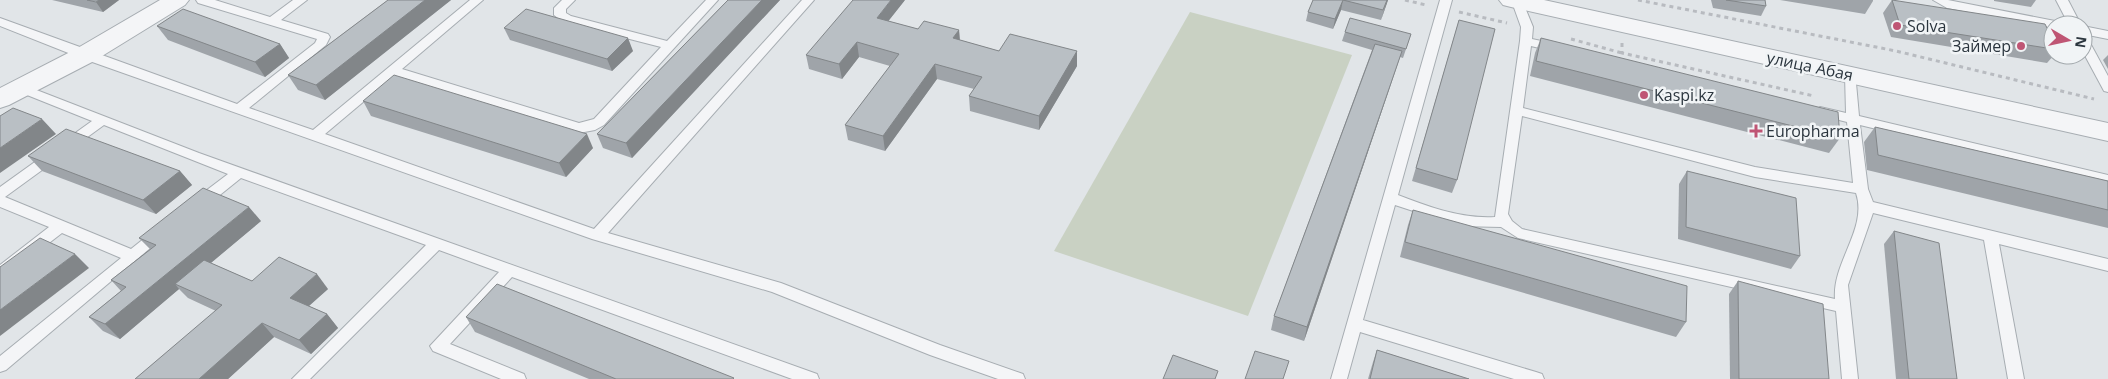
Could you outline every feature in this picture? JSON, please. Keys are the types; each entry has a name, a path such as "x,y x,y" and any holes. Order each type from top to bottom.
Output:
{"street":[{"path":"10,94 85,55 177,0"},
{"name":"улица Абая","path":"1515,1 2108,132"}],"lane":[{"path":"202,0 324,37 320,45 239,109"},
{"path":"272,21 301,0"},
{"path":"314,136 477,0"},
{"path":"569,0 560,8 560,14 566,19 667,45"},
{"path":"393,71 579,128 590,127 599,122 667,45 712,0"},
{"path":"598,235 808,0"},
{"path":"1339,379 1446,0"},
{"path":"1939,0 1947,4 2043,23"},
{"path":"2062,0 2070,15"},
{"path":"1504,222 1502,207 1527,27 1515,1"},
{"path":"0,22 85,55 598,235 776,287 935,350 1017,379"},
{"path":"2093,32 2108,35"},
{"path":"1526,41 1564,50"},
{"path":"2093,60 2108,88"},
{"path":"1850,379 1841,285 1846,266 1862,228 1866,206 1861,189 1853,119 1851,75"},
{"path":"10,94 102,120 238,172 811,379"},
{"path":"1805,108 2108,180"},
{"path":"1515,110 1755,172 1861,189"},
{"path":"0,194 102,120"},
{"path":"185,214 238,172"},
{"path":"1390,198 1467,224 1504,222 1518,233 1844,307"},
{"path":"0,201 132,256"},
{"path":"1866,206 2108,265"},
{"path":"0,273 60,226"},
{"path":"0,365 170,226"},
{"path":"1990,236 2016,379"},
{"path":"300,379 436,244"},
{"path":"510,270 438,346 518,379"},
{"path":"1355,324 1536,379"}],"path":[{"path":"1638,0 1896,50 2099,100"}],"shaded area":[{"path":"1190,12 1352,55 1248,316 1054,251"}],"building":[{"path":"388,0 425,0 316,85 288,75"},
{"path":"728,0 762,0 626,143 597,134"},
{"path":"853,0 891,0 877,18 918,29 924,21 959,30 953,38 999,51 1010,34 1077,51 1039,116 969,96 982,77 935,64 883,136 845,125 899,54 857,42 839,64 806,55"},
{"path":"1313,0 1343,0 1335,19 1308,12"},
{"path":"1343,0 1387,0 1383,10"},
{"path":"1726,0 1765,0 1766,6"},
{"path":"1892,0 2043,24 2043,47 1900,25"},
{"path":"183,9 280,44 255,62 157,26"},
{"path":"526,9 628,38 607,59 504,28"},
{"path":"1350,18 1411,34 1406,49 1345,32"},
{"path":"1459,20 1495,29 1457,180 1416,168"},
{"path":"1541,38 1838,112 1840,138 1536,61"},
{"path":"1375,44 1402,51 1307,327 1274,316"},
{"path":"394,75 587,134 559,163 363,101"},
{"path":"13,108 42,119 0,148 0,116"},
{"path":"1875,127 2108,181 2108,210 1878,155"},
{"path":"66,129 180,171 143,200 28,156"},
{"path":"1687,171 1796,198 1800,256 1686,227"},
{"path":"203,188 249,207 105,324 89,317 126,287 111,280 156,245 139,238"},
{"path":"1413,210 1687,286 1686,322 1405,242"},
{"path":"1894,231 1939,243 1957,379 1909,379"},
{"path":"40,238 75,254 0,310 0,267"},
{"path":"279,257 317,274 290,298 327,314 299,340 262,323 199,379 135,379 222,305 175,284 204,260 252,281"},
{"path":"1738,281 1823,304 1829,379 1739,379"},
{"path":"497,284 734,378 616,379 466,317"},
{"path":"1377,350 1469,379 1370,379"},
{"path":"1255,351 1289,361 1283,379 1245,379"},
{"path":"1173,355 1218,371 1215,379 1163,379"}],"place":[{"name":"Solva","path":"1897,26"},
{"name":"Займер","path":"2021,46"},
{"name":"Kaspi.kz","path":"1644,95"},
{"name":"Europharma","path":"1756,131"}]}
